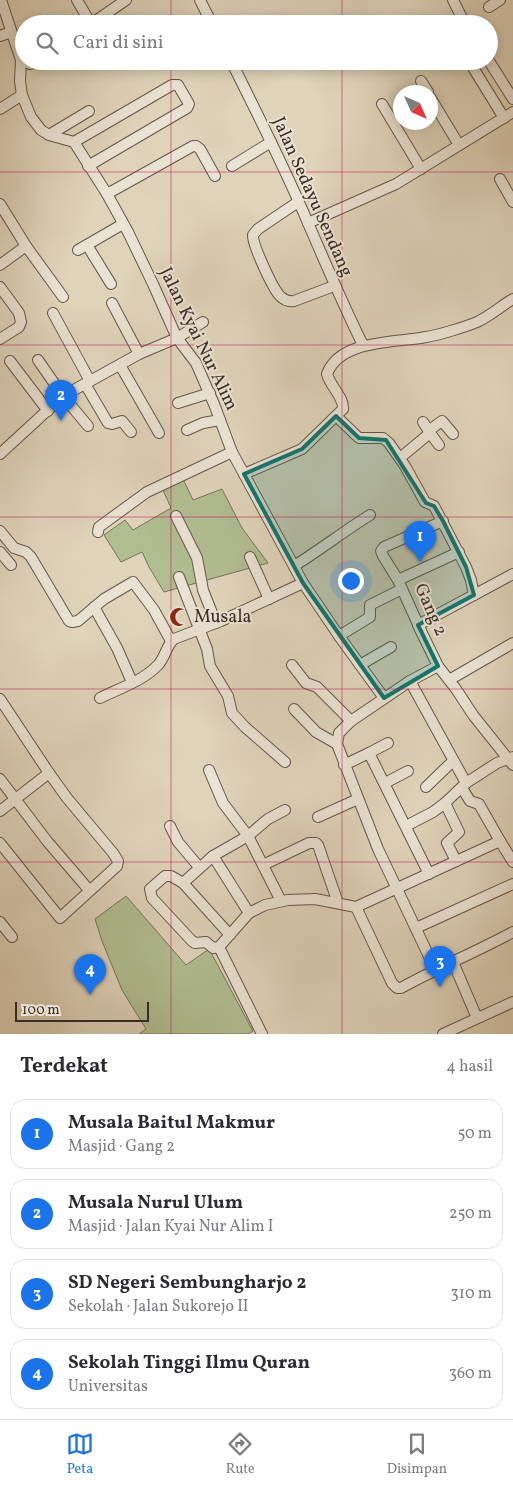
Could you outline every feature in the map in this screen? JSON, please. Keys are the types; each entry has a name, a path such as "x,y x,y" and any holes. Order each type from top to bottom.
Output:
{"street":[{"path":"1,0 15,43"},
{"path":"77,0 86,15"},
{"path":"104,15 126,0"},
{"path":"200,0 208,15"},
{"path":"453,0 460,15"},
{"path":"489,6 500,0"},
{"path":"0,36 11,32"},
{"path":"21,70 22,95 30,118 49,135 74,142 172,85 178,85 189,105 185,109 88,166"},
{"name":"Jalan Sedayu Sendang","path":"235,70 271,142 334,286 363,346"},
{"path":"475,70 504,118"},
{"path":"495,70 513,99"},
{"path":"421,81 424,85"},
{"path":"0,108 22,95"},
{"path":"382,104 421,169"},
{"path":"49,135 89,111"},
{"path":"438,111 459,146"},
{"path":"308,223 381,191 421,169 513,112"},
{"name":"Jalan Kyai Nur Alim","path":"74,142 107,194 123,224 153,284 176,338 192,356 210,393 232,452 303,583 384,698"},
{"path":"232,166 271,142"},
{"path":"107,194 193,146 200,148 215,176"},
{"path":"500,179 513,202"},
{"path":"298,202 258,229 253,235 254,244 276,291 285,299 294,301 334,286"},
{"path":"0,204 26,246 63,297"},
{"path":"111,284 82,247 123,224"},
{"path":"0,265 26,246"},
{"path":"0,287 18,313 21,322 19,327 0,339"},
{"path":"244,474 302,449 336,416 344,406 327,374 329,368 341,356 363,346 428,337 477,322 513,299"},
{"path":"112,303 139,354"},
{"path":"53,313 108,423 112,424 122,421 131,432"},
{"path":"0,454 63,396 120,364 176,338 203,322"},
{"path":"38,360 63,396 88,426"},
{"path":"10,361 48,411"},
{"path":"120,364 158,433"},
{"path":"178,403 210,393"},
{"path":"336,416 359,438 383,438 389,443 400,458 425,503 434,506 443,521 471,580 474,595"},
{"path":"187,430 220,420"},
{"path":"400,458 442,421 453,434"},
{"path":"423,422 439,445"},
{"path":"98,532 99,527 148,492 232,452"},
{"path":"176,516 197,558 203,590 216,623"},
{"path":"294,566 344,531 370,516"},
{"name":"Gang 2","path":"443,521 382,549 382,556 400,584 438,666 473,715 511,760"},
{"path":"0,531 14,548 26,552 31,557 69,621 78,621 94,607 133,582 154,610 171,641"},
{"path":"0,552 11,565"},
{"path":"339,636 370,617 370,605 400,584 459,552"},
{"path":"250,557 269,598"},
{"path":"418,626 513,574"},
{"path":"179,577 207,649 210,666 228,696 232,713 261,743 285,762"},
{"path":"100,698 150,672 166,654 171,641 216,623 303,583"},
{"path":"94,607 117,648 132,682"},
{"path":"449,680 513,643"},
{"path":"360,665 391,647"},
{"path":"292,665 306,683 317,687 351,721"},
{"path":"436,969 378,849 337,744 339,734 351,721 410,681 438,666"},
{"path":"410,681 453,761 470,801 479,804 498,842 513,862"},
{"path":"0,699 67,798 118,861 114,871 60,918 0,843"},
{"path":"294,709 316,732 337,744"},
{"path":"344,764 388,743"},
{"path":"369,753 429,874"},
{"path":"406,826 433,812 464,786 511,760"},
{"path":"426,787 453,761"},
{"path":"209,770 223,803 248,836 267,877 281,901"},
{"path":"384,783 408,771"},
{"path":"0,811 49,773"},
{"path":"0,779 47,842 90,890"},
{"path":"318,817 358,799"},
{"path":"445,803 459,832 447,843 456,860"},
{"path":"183,883 213,856 248,836 268,819 284,810"},
{"path":"170,826 178,842 200,867"},
{"path":"263,865 309,843 316,842 338,903"},
{"path":"230,935 183,883 168,875 150,889 152,898 192,941 196,943 206,942 213,948 219,947 230,935 249,913 265,905 281,901 315,900 356,906 498,842"},
{"path":"213,856 249,913"},
{"path":"416,928 513,884"},
{"path":"356,906 392,983 395,987 400,988 513,932"},
{"path":"0,922 12,937"},
{"path":"219,947 262,1034"},
{"path":"453,962 477,1018"},
{"path":"443,1034 513,1002"}],"highlighted area":[{"path":"336,416 359,438 386,440 426,503 434,506 443,521 466,567 474,595 418,625 438,666 384,698 303,583 244,474 302,449"}],"green space":[{"path":"183,479 193,500 222,489 242,528 268,563 164,592 142,552 121,562 104,535 125,520 133,530 171,508 163,490"},
{"path":"126,896 186,965 209,949 253,1031 248,1034 139,1034 146,1029 122,990 95,919"}],"place":[{"name":"Musala Nurul Ulum","path":"61,421"},
{"name":"Musala Baitul Makmur","path":"420,562"},
{"name":"Musala","path":"179,617"},
{"name":"SD Negeri Sembungharjo 2","path":"440,987"},
{"name":"Sekolah Tinggi Ilmu Quran","path":"90,995"}]}
